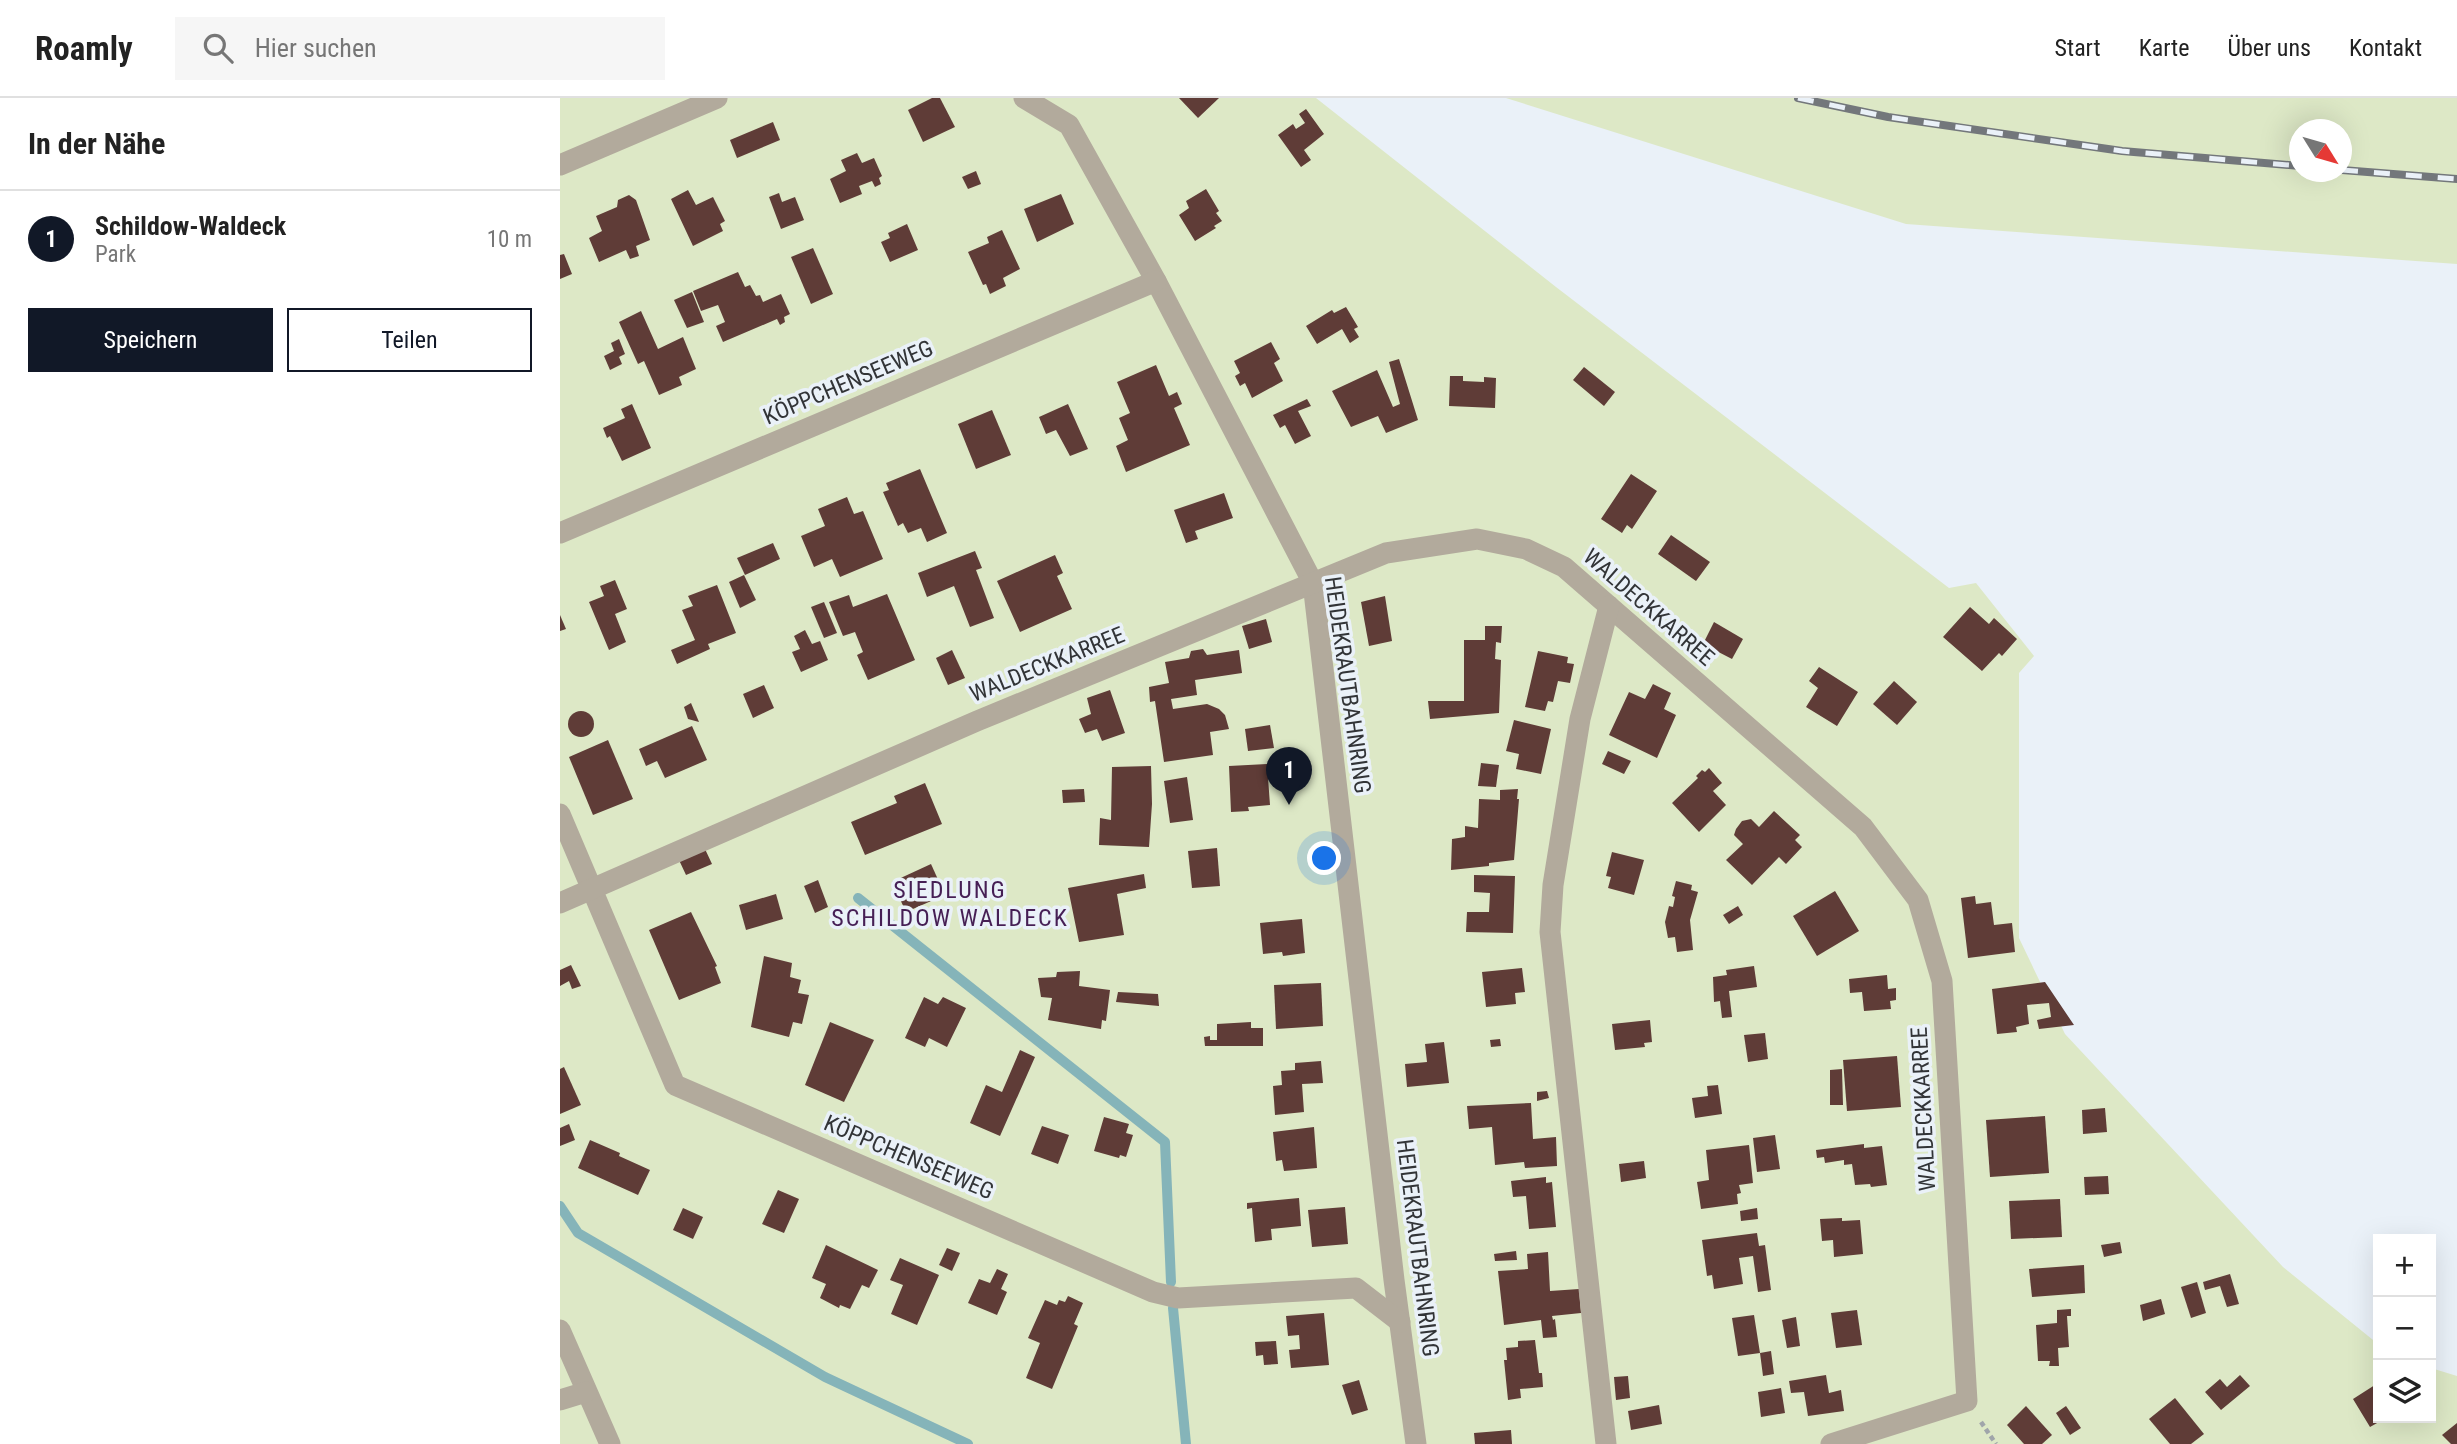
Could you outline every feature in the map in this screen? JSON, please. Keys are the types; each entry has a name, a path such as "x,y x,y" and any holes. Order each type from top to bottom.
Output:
{"street":[{"path":"560,165 717,98"},
{"name":"HEIDEKRAUTBAHNRING","path":"1024,98 1069,125 1156,281 1312,583 1416,1444"},
{"name":"KÖPPCHENSEEWEG","path":"560,533 1156,281"},
{"name":"WALDECKKARREE","path":"560,903 977,721 1386,553 1477,539 1526,550 1564,567 1863,827 1919,901 1942,981 1967,1401 1831,1444"},
{"path":"1606,1444 1550,932 1553,885 1580,719 1609,606"},
{"name":"KÖPPCHENSEEWEG","path":"560,814 675,1085 1153,1292 1178,1298 1356,1288 1400,1322"},
{"path":"560,1330 610,1444"},
{"path":"560,1400 586,1392"}],"green space":[{"path":"560,98 1316,98 1556,287 1949,588 1976,583 2034,656 2019,673 2019,938 2065,1034 2283,1267 2373,1340 2373,1423 2436,1423 2436,1370 2457,1376 2457,1444 560,1444"},
{"path":"1506,98 2457,98 2457,264 1906,224"}],"building":[{"path":"932,98 940,98 955,127 923,142 908,110"},
{"path":"1179,98 1219,98 1198,118"},
{"path":"1306,109 1324,134 1304,150 1311,160 1301,167 1278,135 1293,124 1296,129 1305,123 1299,114"},
{"path":"773,122 780,140 737,158 730,140"},
{"path":"857,153 862,163 874,158 882,176 879,178 881,184 875,187 872,181 859,186 862,194 840,203 830,179 846,171 841,160"},
{"path":"976,171 981,184 968,189 962,177"},
{"path":"1206,189 1222,221 1195,241 1179,215 1189,208 1186,201"},
{"path":"688,190 696,205 713,197 725,221 720,224 723,231 693,246 671,199"},
{"path":"779,193 782,202 795,197 804,220 781,229 769,197"},
{"path":"1061,194 1074,224 1037,242 1024,209"},
{"path":"629,195 636,200 650,240 636,246 639,256 630,259 626,250 599,262 589,238 602,231 596,216 617,207 618,200"},
{"path":"907,224 918,250 890,262 881,242 890,238 888,233"},
{"path":"1002,230 1020,269 1003,278 1006,286 990,294 968,252 989,243 987,237"},
{"path":"813,248 833,294 811,304 791,257"},
{"path":"564,254 572,274 560,279 560,255"},
{"path":"738,272 745,287 750,285 763,302 781,294 790,314 784,317 785,322 780,325 777,319 723,342 716,326 725,322 718,305 701,311 693,291"},
{"path":"692,292 704,322 687,328 674,300"},
{"path":"1346,307 1358,327 1354,329 1359,337 1350,343 1342,329 1317,344 1306,326 1332,310 1334,313"},
{"path":"641,311 658,349 683,337 696,369 679,377 682,385 659,395 644,361 638,364 619,322"},
{"path":"619,339 625,354 619,357 622,364 610,370 604,356 614,351 611,343"},
{"path":"1271,342 1280,359 1274,363 1283,381 1252,398 1245,383 1240,386 1235,376 1240,373 1234,361"},
{"path":"1399,359 1418,420 1386,433 1378,416 1351,427 1332,391 1377,370 1393,407 1400,404 1389,362"},
{"path":"1156,365 1169,396 1177,392 1182,404 1174,408 1190,445 1126,472 1116,446 1128,440 1119,418 1130,413 1117,382"},
{"path":"1584,367 1615,392 1604,406 1573,380"},
{"path":"1450,376 1463,376 1463,381 1484,382 1484,377 1496,378 1495,408 1449,406"},
{"path":"1307,399 1311,406 1298,411 1311,436 1295,444 1285,425 1280,428 1273,415"},
{"path":"632,404 651,448 622,461 603,428 625,418 621,409"},
{"path":"1068,404 1088,449 1070,456 1056,430 1046,434 1039,417"},
{"path":"992,410 1011,455 976,469 958,424"},
{"path":"920,469 947,533 927,542 921,528 908,533 903,523 898,526 883,492 889,490 886,483"},
{"path":"1631,474 1657,491 1632,529 1627,525 1622,533 1601,519"},
{"path":"1224,493 1233,518 1195,531 1198,539 1186,543 1174,510"},
{"path":"847,497 854,514 863,511 883,559 840,577 832,559 814,567 801,536 825,526 818,509"},
{"path":"1671,535 1710,562 1696,581 1658,554"},
{"path":"773,543 780,559 745,575 737,558"},
{"path":"975,551 982,568 976,570 994,618 970,627 954,586 927,597 918,573"},
{"path":"1055,555 1063,573 1057,576 1072,609 1020,632 997,581"},
{"path":"744,575 756,600 740,608 729,582"},
{"path":"615,580 627,609 615,614 626,642 609,650 589,602 604,596 600,586"},
{"path":"717,585 736,633 708,644 710,649 677,664 671,650 695,640 682,610 693,606 688,596"},
{"path":"887,594 915,660 868,680 857,655 863,652 855,632 843,636 829,602 849,595 853,607"},
{"path":"1385,596 1392,641 1369,646 1361,602"},
{"path":"824,602 837,633 824,638 811,607"},
{"path":"1970,607 1989,624 1994,618 2017,639 2002,656 1999,653 1982,671 1943,637"},
{"path":"560,615 566,629 560,631"},
{"path":"1266,619 1272,642 1249,649 1242,626"},
{"path":"1714,622 1743,639 1732,659 1703,644"},
{"path":"1485,626 1502,626 1501,643 1496,642 1495,659 1501,660 1499,713 1430,719 1428,701 1464,701 1464,640 1485,640"},
{"path":"805,630 812,644 820,641 828,660 801,672 792,652 800,649 794,636"},
{"path":"1203,649 1207,655 1239,650 1242,673 1195,680 1197,695 1171,699 1173,709 1207,704 1225,715 1229,729 1210,732 1213,755 1164,762 1155,701 1150,702 1149,687 1169,683 1165,662 1189,658 1191,651"},
{"path":"952,650 965,678 948,685 936,658"},
{"path":"1538,651 1568,657 1567,663 1574,664 1570,683 1558,681 1553,702 1548,701 1545,711 1525,707"},
{"path":"1819,667 1858,692 1837,726 1806,707 1818,688 1809,681"},
{"path":"1894,681 1917,702 1897,725 1873,704"},
{"path":"1653,684 1671,693 1664,709 1676,715 1657,758 1609,735 1629,692 1645,699"},
{"path":"764,685 774,708 753,718 743,694"},
{"path":"1110,690 1125,733 1102,741 1097,729 1085,733 1079,719 1091,714 1087,698"},
{"path":"691,703 699,722 688,719 684,707"},
{"path":"581,711 590,715 594,724 590,733 581,737 572,733 568,724 572,715"},
{"path":"1514,720 1551,729 1541,774 1516,769 1519,754 1506,751"},
{"path":"1270,725 1274,748 1248,751 1245,729"},
{"path":"692,726 707,760 665,778 657,761 646,766 639,749"},
{"path":"608,740 633,799 593,815 569,757"},
{"path":"1608,751 1631,761 1624,774 1602,764"},
{"path":"1481,763 1499,765 1496,787 1478,786"},
{"path":"1267,764 1270,805 1248,807 1249,811 1231,812 1229,766"},
{"path":"1151,766 1149,847 1099,845 1100,818 1111,820 1112,767"},
{"path":"1709,768 1722,783 1713,791 1726,805 1699,832 1672,803 1698,778 1696,776 1702,770 1705,772"},
{"path":"1187,777 1193,820 1170,823 1164,781"},
{"path":"925,783 942,824 865,855 851,822 897,803 894,796"},
{"path":"1084,789 1085,802 1063,803 1062,790"},
{"path":"1518,789 1514,860 1451,870 1452,839 1465,837 1465,826 1478,828 1479,799 1500,800 1500,790"},
{"path":"1774,811 1800,835 1795,840 1802,847 1786,864 1779,857 1752,885 1726,860 1743,844 1734,835 1742,821 1751,819 1759,827"},
{"path":"1217,848 1220,886 1192,888 1188,851"},
{"path":"705,849 712,864 686,875 679,860"},
{"path":"1612,852 1644,860 1634,895 1608,888 1611,877 1606,876"},
{"path":"931,864 945,895 906,912 892,882"},
{"path":"1144,874 1146,888 1117,894 1124,935 1079,942 1068,888"},
{"path":"1474,875 1515,876 1513,933 1466,932 1467,912 1489,912 1490,893 1474,892"},
{"path":"818,880 828,907 815,913 804,886"},
{"path":"1676,881 1692,885 1691,890 1698,892 1690,920 1693,950 1677,952 1675,937 1668,938 1665,922 1669,906 1673,907 1675,897 1672,896"},
{"path":"1835,891 1859,931 1817,956 1793,916"},
{"path":"776,894 783,919 746,930 739,905"},
{"path":"1975,896 1976,904 1991,902 1994,925 2012,923 2015,952 1968,958 1961,898"},
{"path":"1738,906 1743,915 1729,924 1723,915"},
{"path":"691,912 717,966 715,967 721,983 679,1000 649,930"},
{"path":"1302,919 1305,953 1283,956 1282,952 1263,954 1260,923"},
{"path":"764,956 792,963 790,977 801,980 798,993 809,995 802,1024 793,1022 789,1037 751,1027"},
{"path":"571,965 581,986 572,989 569,981 560,986 560,970"},
{"path":"1754,966 1757,987 1729,991 1732,1017 1722,1018 1720,1001 1714,1002 1713,977 1727,975 1726,970"},
{"path":"1522,968 1525,992 1515,993 1516,1004 1486,1007 1482,972"},
{"path":"1080,971 1079,986 1110,990 1106,1021 1102,1020 1101,1029 1048,1020 1052,998 1041,997 1038,978 1056,977 1057,972"},
{"path":"1887,975 1888,989 1896,988 1896,1000 1890,1001 1891,1009 1864,1011 1862,992 1850,993 1849,979"},
{"path":"2045,982 2074,1025 2039,1029 2037,1020 2051,1017 2049,1003 2027,1005 2029,1024 2016,1027 2017,1032 1997,1034 1992,989"},
{"path":"1321,983 1323,1026 1276,1029 1274,985"},
{"path":"1118,992 1158,994 1159,1006 1116,1002"},
{"path":"924,997 938,1004 943,997 966,1008 947,1047 929,1038 925,1047 905,1038"},
{"path":"1650,1020 1652,1042 1644,1043 1645,1047 1615,1050 1612,1024"},
{"path":"830,1022 874,1040 844,1102 805,1085"},
{"path":"1251,1022 1251,1028 1263,1028 1263,1046 1205,1046 1204,1037 1210,1036 1210,1040 1217,1040 1217,1024"},
{"path":"1765,1033 1768,1059 1748,1062 1744,1035"},
{"path":"1500,1039 1501,1046 1491,1047 1490,1040"},
{"path":"1444,1042 1449,1083 1407,1087 1405,1064 1427,1062 1425,1044"},
{"path":"1020,1050 1035,1057 1000,1136 970,1123 986,1085 1002,1092"},
{"path":"1897,1056 1901,1107 1847,1111 1843,1060"},
{"path":"1321,1061 1323,1083 1302,1084 1304,1112 1275,1115 1273,1086 1282,1085 1281,1071 1295,1070 1295,1063"},
{"path":"564,1067 581,1105 560,1114 560,1069"},
{"path":"1842,1069 1843,1105 1830,1105 1830,1070"},
{"path":"1718,1085 1722,1114 1695,1118 1692,1098 1708,1096 1707,1086"},
{"path":"1547,1091 1549,1098 1537,1101 1537,1092"},
{"path":"1531,1103 1533,1139 1556,1137 1557,1166 1525,1168 1524,1162 1495,1165 1492,1127 1469,1129 1467,1106"},
{"path":"2105,1108 2107,1132 2083,1134 2082,1110"},
{"path":"2045,1116 2049,1173 1990,1177 1986,1120"},
{"path":"1104,1117 1129,1124 1126,1133 1133,1135 1126,1157 1120,1155 1119,1158 1094,1151"},
{"path":"569,1124 575,1140 560,1146 560,1128"},
{"path":"1042,1126 1069,1135 1058,1164 1031,1154"},
{"path":"1314,1127 1317,1168 1284,1171 1282,1160 1276,1161 1273,1132"},
{"path":"1775,1135 1780,1169 1757,1172 1753,1138"},
{"path":"590,1140 650,1170 638,1195 578,1168"},
{"path":"1864,1144 1864,1148 1882,1146 1887,1185 1855,1185 1852,1164 1844,1165 1844,1160 1825,1163 1824,1157 1817,1158 1816,1150"},
{"path":"1749,1145 1753,1183 1739,1185 1741,1193 1737,1194 1738,1204 1701,1209 1697,1182 1709,1180 1706,1150"},
{"path":"1644,1161 1646,1178 1621,1182 1619,1164"},
{"path":"2108,1176 2109,1194 2085,1195 2084,1177"},
{"path":"1546,1177 1546,1183 1552,1182 1556,1227 1529,1229 1526,1196 1513,1197 1511,1181"},
{"path":"778,1190 799,1199 784,1233 762,1224"},
{"path":"1299,1198 1301,1226 1271,1229 1272,1240 1255,1242 1252,1208 1247,1209 1247,1203"},
{"path":"2060,1199 2062,1237 2011,1239 2009,1201"},
{"path":"1345,1207 1348,1244 1312,1247 1308,1210"},
{"path":"683,1208 703,1217 693,1239 673,1230"},
{"path":"1757,1208 1758,1219 1741,1221 1740,1211"},
{"path":"1842,1218 1842,1221 1860,1220 1863,1254 1834,1257 1833,1240 1822,1241 1820,1219"},
{"path":"1757,1233 1759,1246 1765,1245 1771,1290 1758,1292 1753,1256 1739,1258 1743,1284 1714,1289 1712,1275 1707,1276 1702,1240"},
{"path":"2120,1242 2122,1253 2104,1257 2101,1245"},
{"path":"826,1245 878,1270 869,1288 862,1285 850,1309 840,1305 839,1308 820,1298 826,1284 812,1278"},
{"path":"947,1248 960,1253 952,1271 939,1265"},
{"path":"1516,1251 1517,1260 1495,1261 1494,1254"},
{"path":"1548,1252 1550,1291 1579,1289 1581,1313 1552,1316 1553,1320 1555,1319 1557,1337 1543,1338 1541,1320 1504,1325 1498,1271 1528,1269 1527,1254"},
{"path":"900,1258 939,1275 917,1325 891,1314 903,1285 890,1280"},
{"path":"2084,1265 2085,1293 2032,1297 2029,1269"},
{"path":"997,1269 1008,1274 1001,1289 1007,1292 997,1315 968,1303 979,1279 990,1283"},
{"path":"2230,1274 2239,1304 2227,1307 2220,1286 2205,1290 2203,1282"},
{"path":"2197,1282 2206,1313 2191,1318 2181,1287"},
{"path":"1068,1296 1083,1303 1074,1324 1078,1326 1052,1389 1026,1378 1040,1343 1028,1338 1045,1300 1057,1305 1059,1300 1065,1302"},
{"path":"2161,1299 2165,1314 2143,1321 2140,1305"},
{"path":"2071,1309 2071,1316 2067,1316 2069,1347 2058,1348 2059,1366 2049,1366 2050,1361 2038,1361 2036,1325 2057,1323 2057,1310"},
{"path":"1857,1310 1862,1345 1836,1348 1831,1313"},
{"path":"1324,1313 1329,1365 1291,1368 1289,1350 1300,1349 1299,1335 1288,1336 1286,1316"},
{"path":"1754,1315 1760,1353 1738,1356 1732,1318"},
{"path":"1796,1317 1800,1346 1787,1348 1782,1320"},
{"path":"1535,1340 1543,1387 1520,1389 1521,1398 1508,1400 1504,1360 1507,1360 1506,1348 1518,1347 1518,1341"},
{"path":"1276,1341 1278,1364 1264,1365 1263,1355 1256,1356 1255,1342"},
{"path":"1771,1351 1774,1374 1763,1376 1760,1353"},
{"path":"1826,1375 1829,1393 1841,1390 1844,1411 1808,1416 1804,1392 1791,1393 1789,1381"},
{"path":"2240,1375 2250,1386 2221,1410 2205,1392 2220,1379 2227,1387"},
{"path":"1628,1376 1630,1398 1616,1400 1614,1377"},
{"path":"1359,1380 1368,1410 1352,1415 1342,1385"},
{"path":"2373,1386 2373,1423 2377,1423 2370,1427 2353,1399"},
{"path":"1781,1388 1785,1413 1761,1417 1758,1392"},
{"path":"2175,1398 2204,1434 2191,1444 2170,1444 2149,1419"},
{"path":"1659,1405 1662,1424 1631,1430 1628,1411"},
{"path":"2026,1406 2052,1435 2042,1444 2024,1444 2007,1425"},
{"path":"2066,1406 2081,1428 2070,1435 2056,1413"},
{"path":"2457,1423 2457,1444 2451,1444 2442,1435"},
{"path":"1511,1430 1512,1444 1475,1444 1474,1433"}],"waterway":[{"path":"858,898 1165,1142 1171,1282"},
{"path":"560,1206 578,1233 825,1377 968,1444"},
{"path":"1173,1308 1186,1444"}],"railway":[{"path":"1798,98 1888,117 2122,151 2289,165"},
{"path":"2352,171 2457,179"}],"place":[{"name":"Schildow-Waldeck","path":"1289,805"}],"district":[{"name":"SIEDLUNG SCHILDOW WALDECK","path":"950,904"}]}
